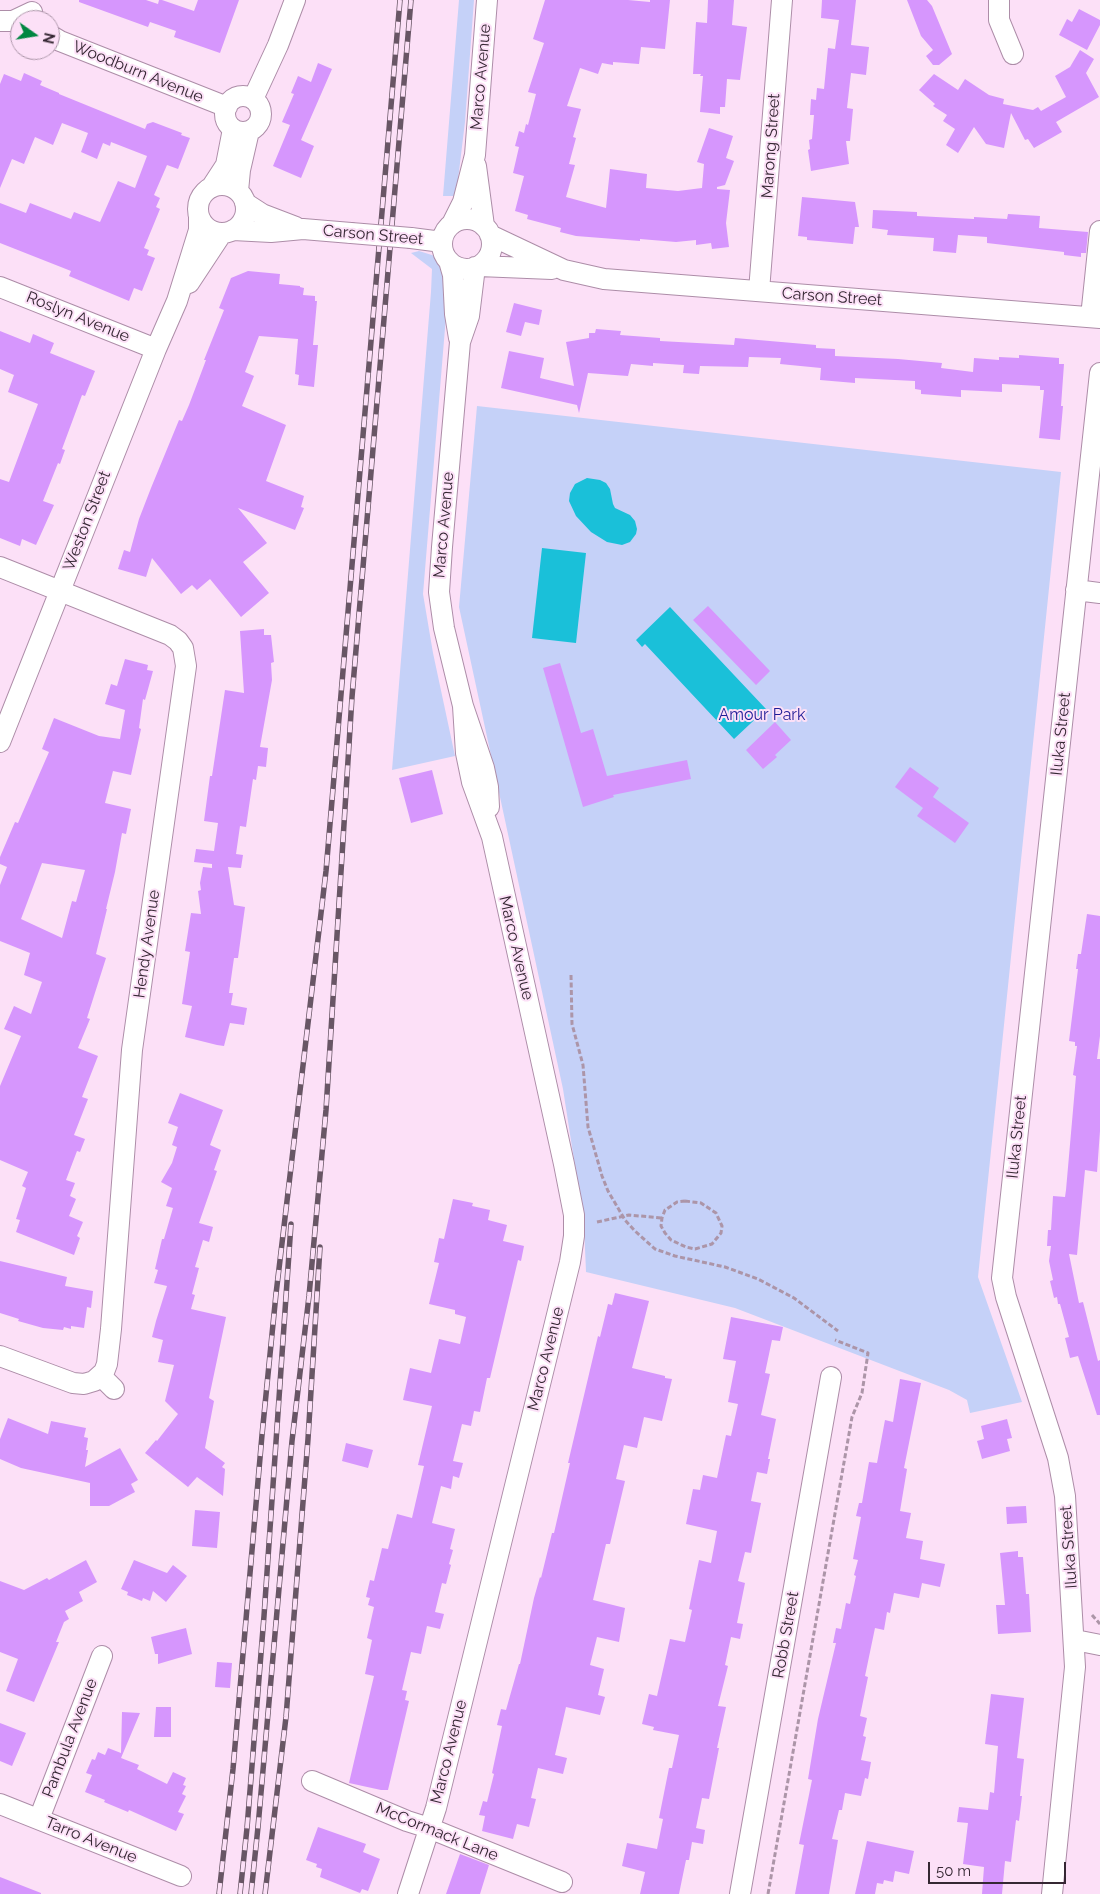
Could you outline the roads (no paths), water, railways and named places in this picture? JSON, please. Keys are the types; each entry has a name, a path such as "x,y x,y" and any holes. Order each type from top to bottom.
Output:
{"street":[{"path":"253,99 278,45 295,0"},
{"name":"Marco Avenue","path":"452,224 462,202 475,154 487,0"},
{"name":"Marong Street","path":"759,291 782,0"},
{"path":"999,0 1000,20 1013,54"},
{"name":"Woodburn Avenue","path":"60,41 227,107"},
{"path":"241,96 253,99 260,110 260,116 254,127 241,130 226,119 227,107 235,98 241,96"},
{"path":"241,130 240,170 242,197 246,211 244,219 240,225 228,232 208,229 199,217 198,208 200,200 224,169 241,130"},
{"name":"Marco Avenue","path":"475,154 487,231"},
{"path":"211,188 225,185 242,197"},
{"name":"Carson Street","path":"242,197 262,214 303,229"},
{"name":"Weston Street","path":"0,742 156,348 177,301 199,230 199,217"},
{"path":"462,220 474,220 487,231 492,241 488,258 477,266 462,268 449,261 444,252 442,242 452,224 462,220"},
{"name":"Carson Street","path":"228,232 271,232 303,229 442,242"},
{"name":"Carson Street","path":"487,231 564,270"},
{"path":"1095,318 1100,231"},
{"name":"Weston Street","path":"177,301 228,232"},
{"name":"Marco Avenue","path":"407,1889 436,1808 565,1281 574,1236 574,1215 564,1164 490,832 472,782 466,752 463,706 444,628 439,578 460,342 453,275 449,261"},
{"name":"Marco Avenue","path":"460,342 469,316 477,266"},
{"name":"Carson Street","path":"477,266 564,270 623,281 1095,318"},
{"name":"Roslyn Avenue","path":"0,286 156,348"},
{"name":"Iluka Street","path":"1052,1894 1074,1681 1075,1640 1064,1483 1058,1458 1006,1297 1002,1278 1100,373"},
{"name":"Hendy Avenue","path":"0,567 170,635 178,640 186,656 185,678 135,1024 129,1078 108,1354 104,1372 107,1383 94,1381 84,1384 73,1383 0,1356"},
{"path":"1076,590 1100,593"},
{"name":"Robb Street","path":"740,1894 832,1377"},
{"path":"1075,1640 1100,1645"},
{"name":"Pambula Avenue","path":"39,1820 102,1656"},
{"name":"McCormack Lane","path":"312,1781 407,1822 429,1828 562,1882"},
{"name":"Tarro Avenue","path":"0,1804 181,1876"}],"water":[{"path":"587,478 606,483 610,489 615,508 630,515 635,521 636,534 630,542 622,545 607,542 591,532 576,516 569,501 570,493 575,484"},
{"path":"542,548 586,553 576,643 532,638"},
{"path":"670,607 766,709 734,739 645,644 642,647 636,640"}],"railway":[{"path":"219,1894 233,1769 276,1294 326,871 400,0"},
{"path":"251,1894 292,1441 309,1296 326,1110 352,697 411,0"},
{"path":"240,1894 264,1616 291,1224"},
{"path":"265,1894 286,1717 308,1439 320,1247"}],"park label":[{"name":"Amour Park","path":"762,715"}]}
